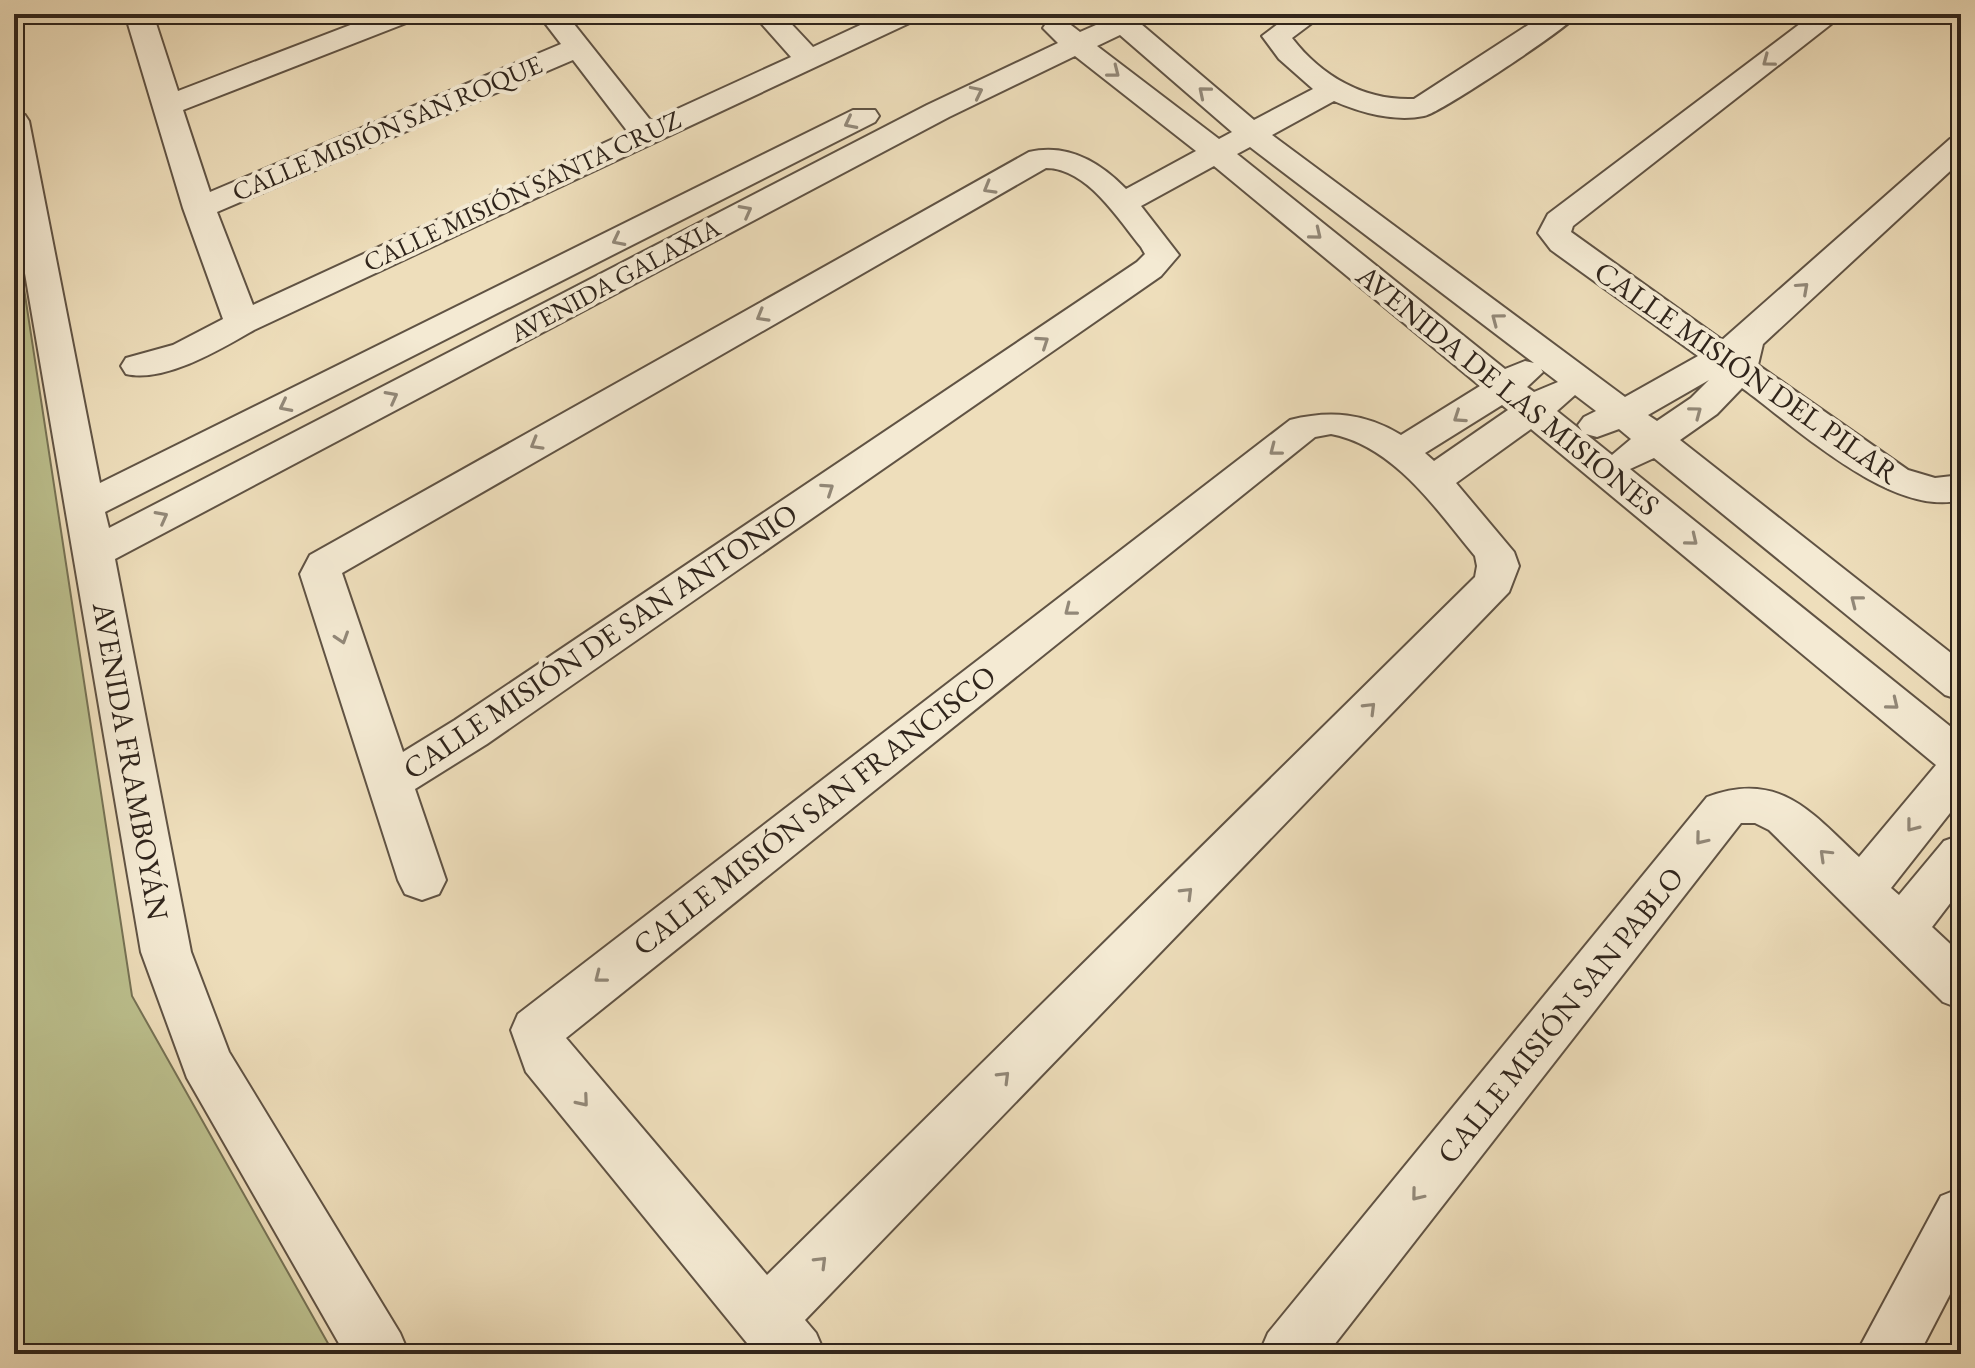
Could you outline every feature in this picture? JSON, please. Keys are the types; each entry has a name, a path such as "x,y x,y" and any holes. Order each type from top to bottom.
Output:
{"street":[{"path":"169,105 404,14"},
{"path":"552,14 644,133"},
{"path":"767,14 808,58"},
{"name":"CALLE MISIÓN SANTA CRUZ","path":"139,366 186,353 242,323 644,133 906,14"},
{"path":"1310,14 1276,36 1323,83 1375,105 1402,110 1421,108 1564,14"},
{"name":"CALLE MISIÓN DEL PILAR","path":"1830,14 1559,221 1554,233 1563,243 1735,355 1894,479 1922,490 1955,489"},
{"path":"143,15 199,208 242,323"},
{"name":"AVENIDA GALAXIA","path":"92,554 1066,27 1125,17"},
{"name":"AVENIDA DE LAS MISIONES","path":"1125,17 1246,128 1620,411 1961,684"},
{"name":"AVENIDA DE LAS MISIONES","path":"1066,27 1961,763"},
{"name":"CALLE MISIÓN SAN ROQUE","path":"199,208 576,48"},
{"path":"1112,194 1246,128 1323,83"},
{"name":"AVENIDA GALAXIA","path":"85,506 924,102"},
{"name":"AVENIDA FRAMBOYÁN","path":"14,121 166,952 206,1062 379,1354"},
{"path":"1571,441 1620,411 1671,389 1735,355 1961,145"},
{"name":"CALLE MISIÓN DE SAN ANTONIO","path":"1040,159 1067,160 1112,194 1156,244 1162,255 1159,262 471,732 391,781 321,574 325,565 1040,159"},
{"path":"1609,472 1704,406 1735,355"},
{"path":"1415,466 1503,387 1546,356"},
{"path":"1415,466 1534,410 1576,380"},
{"name":"CALLE MISIÓN SAN FRANCISCO","path":"1320,422 1344,422 1361,427 1415,466 1494,552 1498,566 1494,582 781,1336 545,1056 537,1039 537,1030 557,1011 1303,428 1320,422"},
{"path":"1861,890 1961,763"},
{"path":"391,781 422,880"},
{"name":"CALLE MISIÓN SAN PABLO","path":"1289,1354 1724,810 1741,802 1764,806 1786,817 1961,987"},
{"path":"1902,928 1961,854"},
{"path":"1886,1354 1961,1215"}],"green space":[{"path":"14,223 132,996 334,1354 14,1354"}]}
